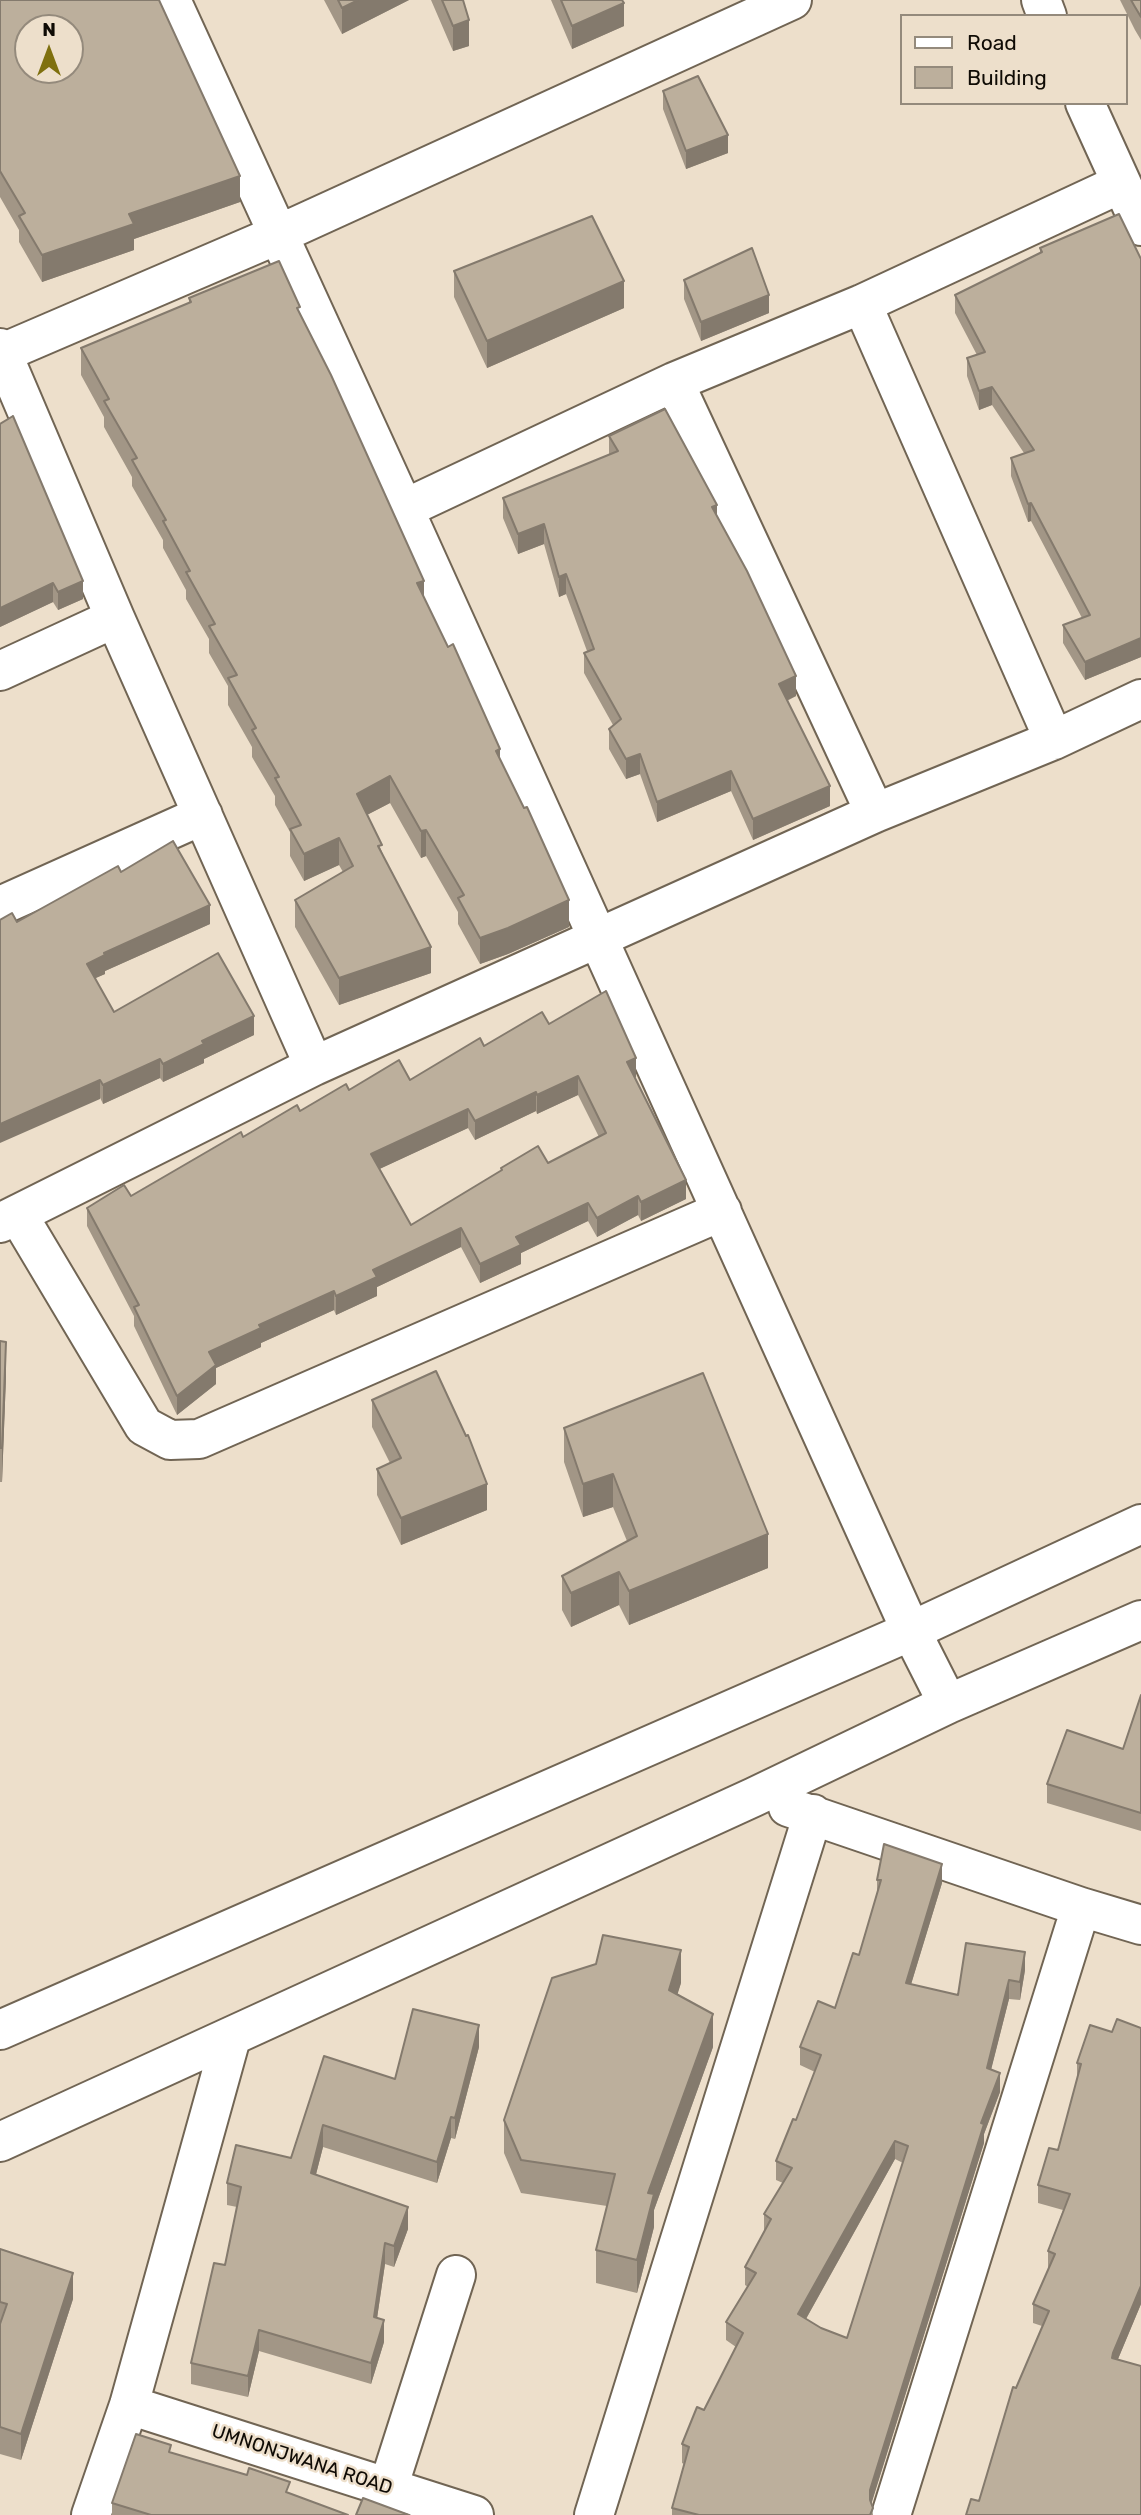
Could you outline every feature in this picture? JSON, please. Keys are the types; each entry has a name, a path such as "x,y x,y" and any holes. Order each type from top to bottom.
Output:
{"street":[{"path":"171,0 911,1631 948,1704"},
{"path":"314,1066 115,618 1,352 277,235 783,2"},
{"path":"1087,105 1141,226"},
{"path":"404,509 674,382 862,304 1120,184"},
{"path":"862,304 1054,740"},
{"path":"674,382 875,813"},
{"path":"0,671 115,618"},
{"path":"722,1211 199,1439 170,1440 144,1426 9,1219 314,1066 875,813 1054,740 1141,699"},
{"path":"0,906 203,815"},
{"path":"0,2030 911,1631 1141,1524"},
{"path":"0,2142 754,1797 948,1704 1141,1620"},
{"path":"754,1797 813,1814 1081,1907 1141,1925"},
{"path":"594,2515 813,1814"},
{"path":"891,2515 1081,1907"},
{"path":"90,2515 129,2404 231,2038"},
{"path":"388,2488 456,2275"},
{"name":"UMNONJWANA ROAD","path":"129,2404 474,2515"}],"building":[{"path":"0,0 159,0 240,176 129,214 134,224 42,255 19,216 25,213 0,171"},
{"path":"338,0 358,0 342,8"},
{"path":"442,0 463,0 469,20 453,26"},
{"path":"561,0 622,0 624,3 572,26"},
{"path":"1131,0 1141,0 1141,17 1135,7"},
{"path":"698,76 728,135 686,151 663,91"},
{"path":"1119,214 1141,259 1141,638 1085,662 1063,625 1090,615 1031,503 1028,504 1011,458 1034,450 992,387 979,391 967,358 985,352 955,295 1042,252 1040,248"},
{"path":"592,216 624,281 487,341 454,271"},
{"path":"752,248 769,295 701,322 684,280"},
{"path":"279,261 300,307 297,308 331,375 424,581 417,583 448,647 453,644 500,749 496,751 524,808 527,807 569,900 480,938 458,898 464,895 426,830 421,831 390,776 357,794 382,845 378,846 431,947 339,978 295,900 353,866 339,838 304,854 290,829 301,825 275,778 279,777 252,730 256,728 228,678 237,675 209,626 215,624 186,572 190,571 163,521 166,520 132,460 137,458 104,401 109,399 81,348 191,302 189,298"},
{"path":"665,409 717,505 712,507 747,571 796,676 779,684 830,786 753,819 731,771 657,802 640,754 626,759 609,729 621,719 584,653 594,649 566,574 559,577 544,524 518,534 503,498 618,451 609,436"},
{"path":"13,416 83,581 58,592 53,583 0,608 0,424"},
{"path":"173,841 210,905 104,953 105,955 87,964 114,1012 218,953 254,1016 202,1041 204,1044 163,1064 160,1059 103,1085 100,1080 0,1124 0,920 12,913 17,922 118,866 121,872"},
{"path":"606,991 636,1058 627,1062 686,1180 641,1202 638,1196 597,1218 588,1203 516,1237 521,1245 480,1264 461,1228 373,1270 377,1277 336,1296 334,1291 259,1325 261,1328 209,1352 216,1365 177,1396 134,1307 139,1305 87,1208 124,1185 131,1196 241,1132 243,1137 297,1105 300,1111 346,1084 349,1090 399,1060 410,1080 480,1038 484,1046 542,1012 549,1024","holes":["578,1076 606,1133 548,1163 538,1146 411,1225 371,1154 468,1109 475,1121 536,1092 537,1095"]},
{"path":"0,1341 6,1342 2,1448 0,1448"},
{"path":"436,1371 466,1436 468,1435 487,1484 401,1518 377,1469 401,1458 372,1400"},
{"path":"703,1373 768,1534 629,1591 619,1572 571,1593 562,1576 637,1536 613,1474 583,1484 564,1428"},
{"path":"1141,1695 1141,1813 1047,1784 1067,1730 1123,1749"},
{"path":"884,1844 942,1864 906,1983 958,1995 966,1943 1025,1952 1020,1982 1009,1980 987,2068 1000,2073 981,2123 984,2124 870,2490 873,2508 870,2515 699,2515 672,2508 689,2447 682,2444 697,2407 704,2410 743,2333 726,2322 756,2273 745,2267 771,2219 764,2214 792,2168 776,2161 793,2119 796,2120 821,2055 800,2047 818,2001 835,2008 853,1953 859,1955 881,1880 877,1880","holes":["895,2141 908,2146 847,2338 821,2328 798,2314"]},
{"path":"603,1935 681,1950 669,1990 713,2014 648,2193 654,2194 637,2260 596,2250 615,2174 521,2160 504,2120 552,1978 596,1964"},
{"path":"413,2009 479,2025 455,2118 451,2117 437,2162 323,2125 311,2173 408,2207 394,2246 385,2243 374,2317 384,2320 371,2363 259,2330 248,2376 191,2363 214,2263 225,2265 241,2187 227,2183 236,2145 291,2158 324,2056 395,2079"},
{"path":"1117,2019 1141,2028 1141,2286 1112,2358 1141,2366 1141,2515 966,2515 971,2499 979,2501 1013,2387 1016,2388 1049,2311 1033,2304 1055,2254 1048,2251 1070,2194 1038,2185 1049,2148 1058,2150 1081,2064 1077,2063 1090,2025 1112,2032"},
{"path":"0,2249 73,2273 21,2434 0,2427 0,2324 7,2304 0,2302"},
{"path":"136,2434 171,2445 169,2452 247,2475 249,2468 290,2482 286,2492 348,2515 151,2515 112,2503"},
{"path":"363,2498 409,2515 356,2515"}]}
